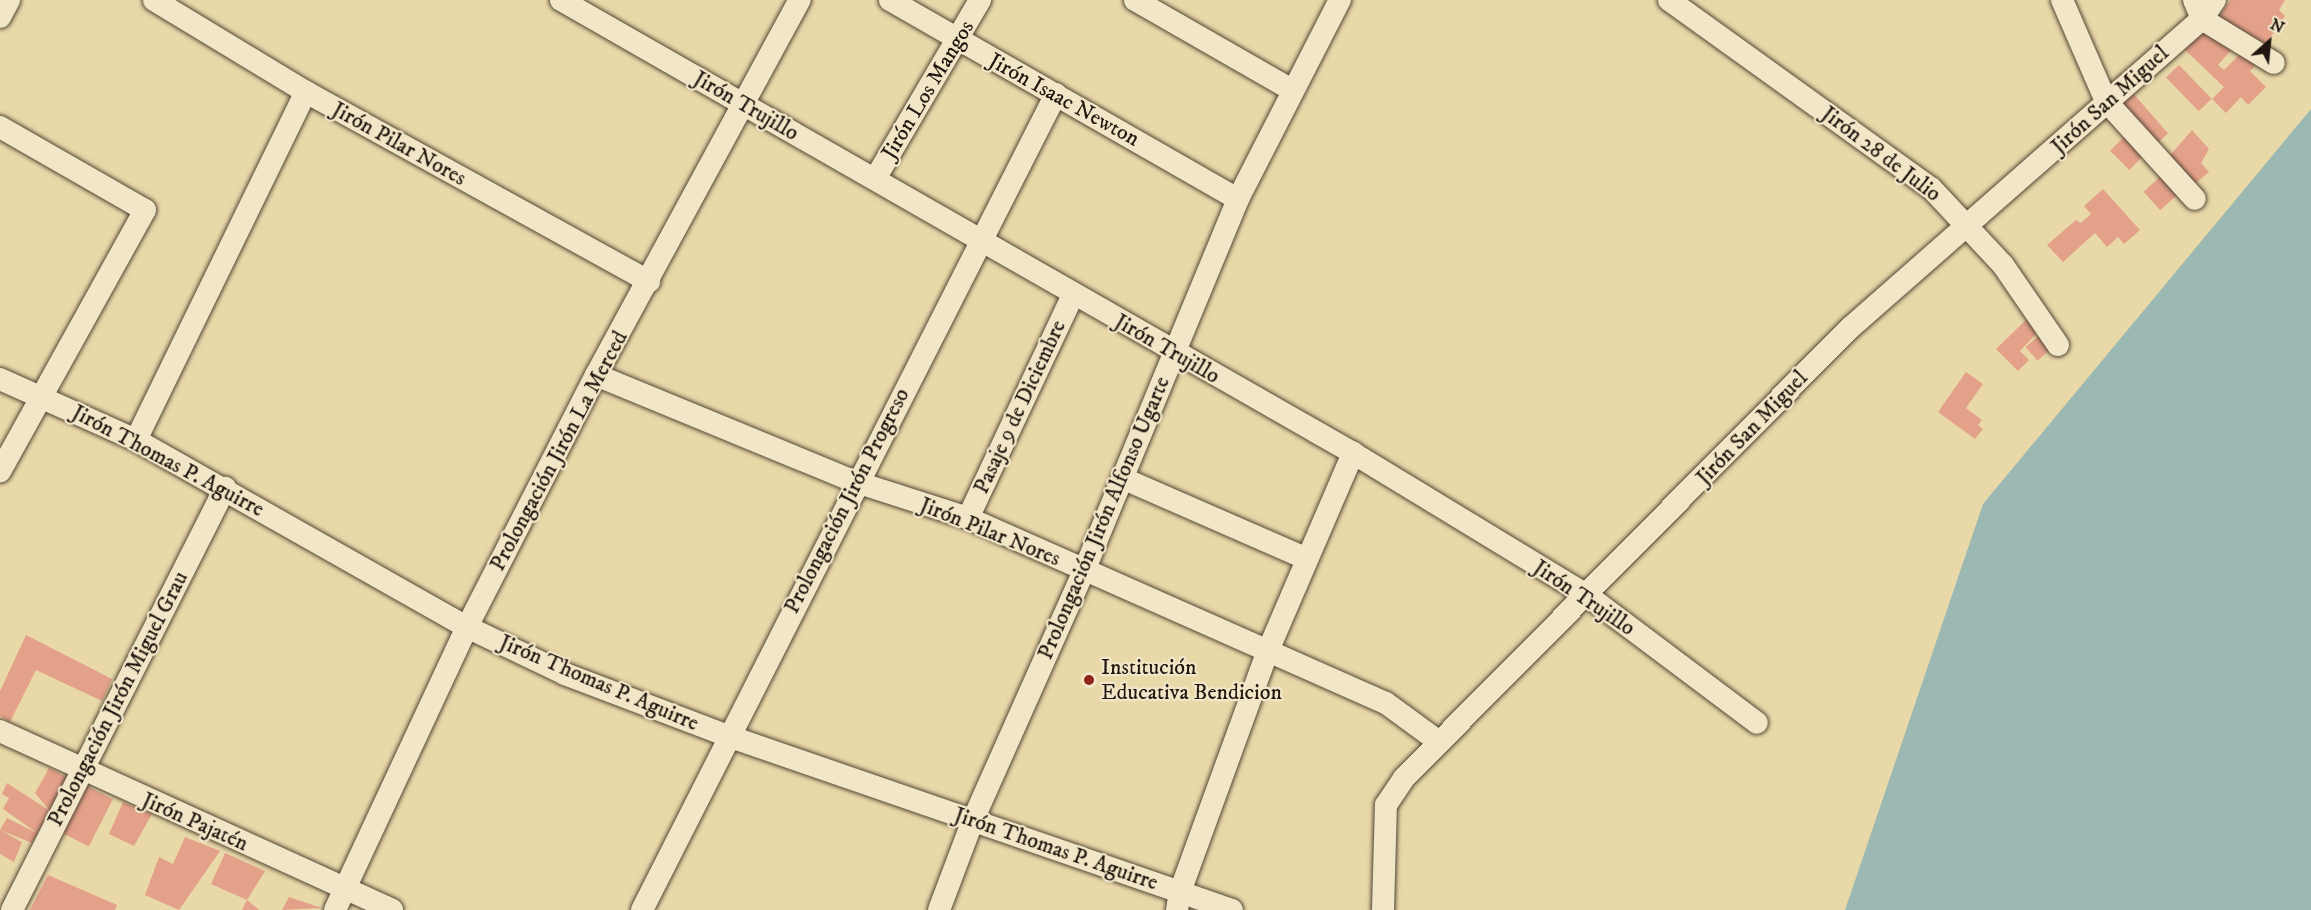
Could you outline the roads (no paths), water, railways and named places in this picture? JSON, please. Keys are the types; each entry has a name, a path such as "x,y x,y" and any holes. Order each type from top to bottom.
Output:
{"street":[{"path":"0,17 9,0"},
{"name":"Jirón Pilar Nores","path":"154,0 306,92 649,281"},
{"name":"Jirón Trujillo","path":"561,0 875,179 979,242 1173,353 1353,453 1588,596 1757,723"},
{"name":"Prolongación Jirón La Merced","path":"340,900 467,627 596,375 745,106 800,0"},
{"name":"Jirón Isaac Newton","path":"890,0 959,42 1056,94 1238,199"},
{"name":"Jirón Los Mangos","path":"875,179 959,42 980,0"},
{"path":"1136,0 1292,90"},
{"name":"Prolongación Jirón Alfonso Ugarte","path":"939,910 973,820 1084,571 1238,199 1340,0"},
{"name":"Jirón 28 de Julio","path":"1669,0 1931,188 2003,265 2058,345"},
{"path":"2062,0 2106,101 2195,199"},
{"path":"2204,6 2274,63"},
{"name":"Jirón San Miguel","path":"1383,910 1386,805 1404,778 1438,741 1588,596 1850,328 2106,101 2204,6"},
{"path":"136,440 306,92"},
{"name":"Prolongación Jirón Progreso","path":"642,910 856,482 1056,94"},
{"path":"0,127 145,210 0,472"},
{"name":"Pasaje 9 de Diciembre","path":"968,518 1073,295"},
{"name":"Jirón Pilar Nores","path":"596,375 856,482 968,518 1386,703 1438,741"},
{"name":"Jirón Thomas P. Aguirre","path":"0,379 136,440 225,488 467,627 565,674 728,736 973,820 1178,901 1232,910"},
{"path":"1178,901 1267,652 1305,558 1353,453"},
{"path":"1122,478 1305,558"},
{"name":"Prolongación Jirón Miguel Grau","path":"12,910 225,488"},
{"name":"Jirón Pajatén","path":"0,731 340,900 392,910"}],"water":[{"path":"2311,109 2311,910 1845,910 1983,504"}],"place":[{"name":"Institución Educativa Bendicion","path":"1089,680"}]}
